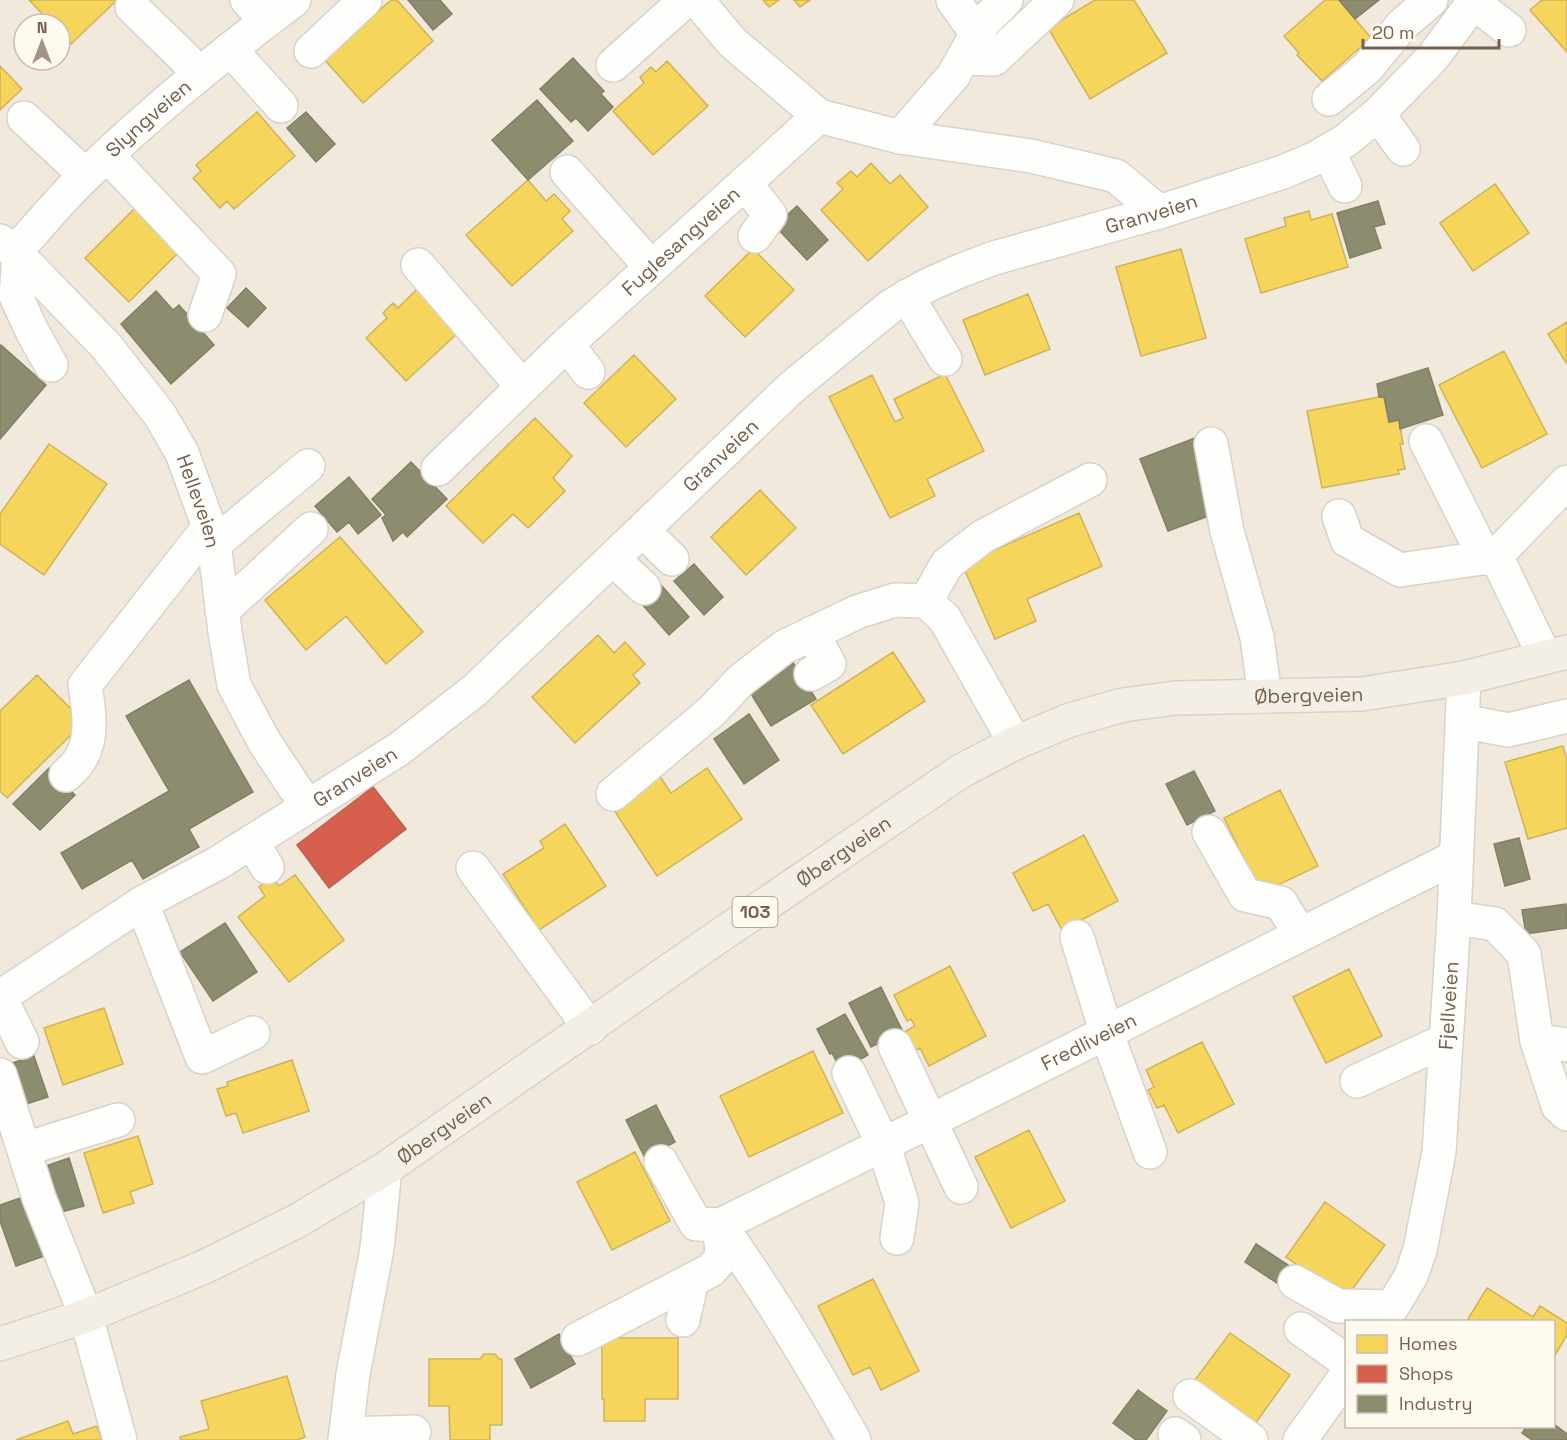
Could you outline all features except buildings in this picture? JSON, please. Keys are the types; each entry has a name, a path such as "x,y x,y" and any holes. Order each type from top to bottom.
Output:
{"main road":[{"name":"Øbergveien","path":"0,1344 86,1316 204,1267 295,1222 385,1169 961,771 1015,743 1070,720 1123,705 1176,698 1362,694 1464,678 1556,655"}],"street":[{"name":"Slyngveien","path":"8,249 96,165 200,73 231,49 257,10 294,0"},
{"path":"311,51 365,0"},
{"path":"613,65 686,0"},
{"path":"697,0 732,42 819,116 900,137 1031,156 1116,176 1160,212"},
{"path":"953,0 970,46 994,59 1057,0"},
{"path":"900,137 953,76 983,23 1006,0"},
{"path":"1329,99 1367,68 1402,25 1431,0"},
{"path":"1471,2 1509,30"},
{"name":"Granveien","path":"0,997 142,903 218,864 259,855 307,807 399,749 475,690 792,387 882,313 907,296 962,270 994,258 1160,212 1283,172 1328,151 1345,141 1378,114 1433,57 1471,2"},
{"path":"132,8 200,73"},
{"path":"231,49 281,106"},
{"path":"1378,114 1403,149"},
{"name":"Fuglesangveien","path":"438,469 532,376 819,116"},
{"path":"24,118 96,165 219,274 206,315"},
{"path":"1328,151 1345,186"},
{"path":"567,172 651,267"},
{"path":"745,183 770,215 755,236"},
{"path":"8,249 16,296 51,365"},
{"name":"Helleveien","path":"8,249 107,346 160,415 182,453 211,536 234,685 265,743 307,807"},
{"path":"418,265 532,376"},
{"path":"907,296 945,359"},
{"path":"567,344 588,372"},
{"path":"1426,441 1491,557 1556,655"},
{"path":"1211,444 1227,531 1257,637 1265,696"},
{"path":"66,775 80,761 89,734 89,711 85,685 211,536 308,466"},
{"path":"926,601 947,564 982,537 1090,480"},
{"path":"1339,516 1347,540 1400,570 1491,557 1567,482"},
{"path":"222,611 311,529"},
{"path":"643,531 672,559"},
{"path":"613,559 644,588"},
{"path":"613,794 712,711 741,680 784,647 857,612 895,600 926,601 945,619 1015,743"},
{"path":"811,674 829,664 812,633"},
{"name":"Fjellveien","path":"1389,1317 1411,1276 1426,1224 1439,1152 1454,918 1464,678"},
{"path":"1462,721 1508,730 1567,716"},
{"path":"1209,832 1245,895 1281,903 1300,934"},
{"name":"Fredliveien","path":"720,1225 884,1146 1456,857"},
{"path":"473,868 590,1028"},
{"path":"142,903 202,1057 253,1033"},
{"path":"1454,918 1495,924 1524,954 1552,1043 1558,1106 1567,1114"},
{"path":"1077,937 1107,1034 1150,1152"},
{"path":"0,997 22,1042"},
{"path":"1357,1081 1446,1040"},
{"path":"895,1046 961,1187"},
{"path":"849,1072 884,1146 902,1203 897,1238"},
{"path":"0,1075 39,1198 86,1316 120,1440"},
{"path":"25,1149 118,1120"},
{"path":"661,1162 696,1224 720,1225"},
{"path":"385,1169 377,1249 353,1374 346,1437 414,1432"},
{"path":"578,1339 711,1270 722,1257 720,1225"},
{"path":"720,1225 757,1278 827,1390 854,1440"},
{"path":"683,1320 692,1280"},
{"path":"1295,1282 1338,1306 1389,1317"},
{"path":"1300,1329 1345,1360"},
{"path":"1300,1440 1345,1379"},
{"path":"1190,1396 1251,1440"}],"shaded area":[{"path":"0,0 1567,0 1567,1440 0,1440"}]}
